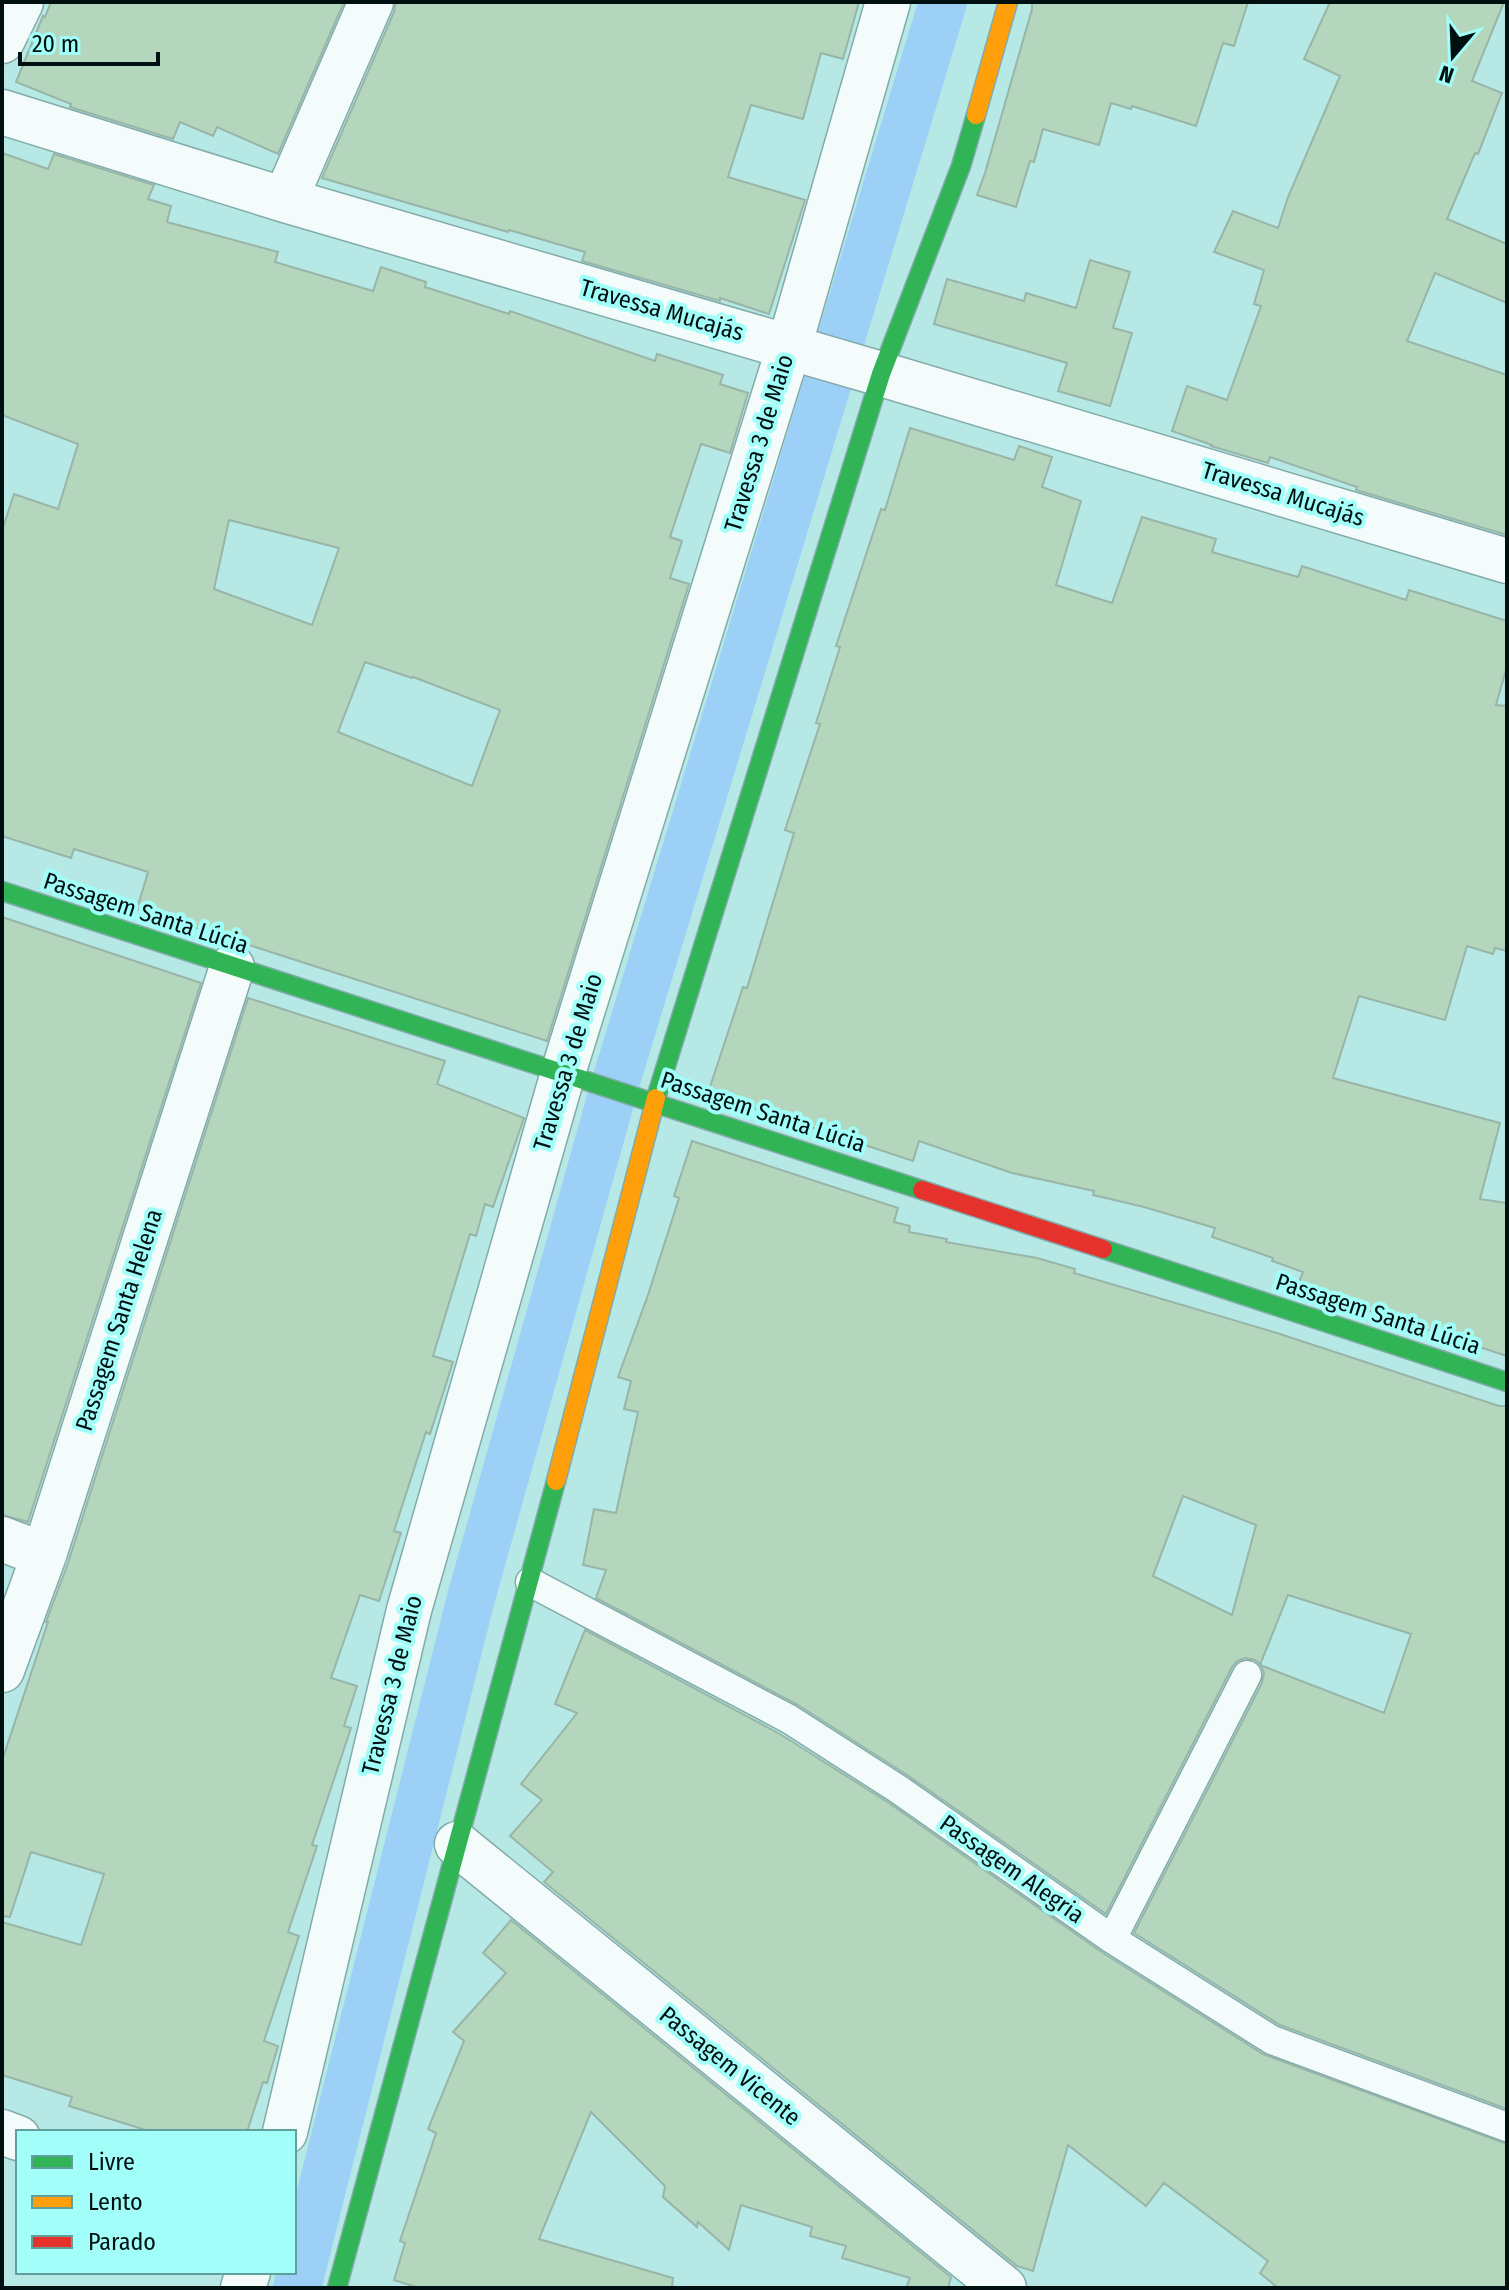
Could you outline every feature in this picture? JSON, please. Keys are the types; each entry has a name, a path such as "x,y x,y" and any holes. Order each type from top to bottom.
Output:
{"street":[{"path":"2,41 21,2"},
{"path":"285,200 371,2"},
{"name":"Travessa 3 de Maio","path":"285,2130 409,1610 789,347 888,2"},
{"path":"337,2288 530,1582 650,1100 881,374 961,166 1008,2"},
{"name":"Travessa Mucajás","path":"2,112 285,200 1507,561"},
{"name":"Passagem Santa Lúcia","path":"2,891 1507,1382"},
{"name":"Passagem Santa Helena","path":"2,1670 44,1555 232,967"},
{"path":"2,1539 44,1555"},
{"name":"Passagem Vicente","path":"457,1844 1004,2288"}],"lane":[{"name":"Passagem Alegria","path":"530,1582 789,1719 898,1789 1112,1939 1272,2040 1507,2127"},
{"path":"1112,1939 1247,1675"}],"building":[{"path":"51,2 344,2 278,154 217,127 213,136 180,122 173,139 70,107 71,104 16,82"},
{"path":"396,2 859,2 843,59 821,53 803,119 751,105 728,177 805,200 769,314 582,261 585,252 322,178"},
{"path":"1032,2 1248,2 1234,46 1223,43 1196,126 1132,106 1131,109 1111,103 1099,145 1043,129 1016,207 977,195"},
{"path":"1330,2 1504,2 1472,81 1502,93 1478,154 1475,153 1447,219 1507,244 1507,303 1435,273 1407,341 1507,375 1507,535 1356,490 1357,487 1270,457 1268,463 1172,431 1187,386 1227,400 1261,306 1254,304 1264,270 1214,252 1233,211 1278,228 1288,197 1340,76 1304,59"},
{"path":"2,153 48,169 54,154 154,185 148,199 171,206 167,222 278,252 275,262 373,291 381,267 426,282 425,287 509,314 510,311 655,361 657,354 723,375 720,384 748,393 730,453 701,444 670,537 682,541 670,578 689,584 547,1041 137,909 148,872 74,849 71,858 2,836 2,531 14,494 58,509 78,444 2,415","holes":["229,520 339,548 312,625 214,589","365,662 500,710 472,786 338,732"]},
{"path":"1090,260 1130,272 1113,328 1132,333 1110,406 1058,391 1067,363 934,324 947,279 1024,301 1026,293 1076,308"},
{"path":"910,428 1014,460 1019,446 1052,457 1042,487 1081,501 1056,585 1112,603 1142,517 1216,539 1212,552 1298,577 1302,566 1406,600 1409,590 1507,621 1507,666 1496,705 1507,706 1507,951 1495,948 1493,954 1467,946 1445,1020 1359,996 1333,1078 1500,1123 1480,1199 1507,1203 1507,1356 1297,1287 1303,1272 1212,1237 1215,1228 1093,1195 1094,1191 1012,1173 919,1141 913,1161 708,1093 743,987 747,988 794,833 785,830 820,724 816,723 840,647 836,646 881,509 885,510"},
{"path":"2,917 201,983 28,1522 2,1515"},
{"path":"248,998 445,1061 437,1084 524,1118 493,1207 485,1204 476,1236 470,1234 433,1356 453,1362 430,1434 426,1432 394,1531 401,1533 379,1601 360,1595 331,1678 357,1686 344,1726 351,1728 312,1845 317,1846 288,1932 299,1936 264,2041 278,2046 248,2130 146,2130 69,2106 72,2097 2,2075 2,1922 81,1945 104,1874 31,1852 10,1917 2,1916 2,1761"},
{"path":"692,1141 898,1208 894,1222 910,1226 909,1232 947,1239 946,1242 1037,1258 1075,1269 1074,1273 1507,1406 1507,2109 1280,2025 1134,1933 1262,1683 1264,1673 1261,1665 1384,1713 1411,1634 1288,1595 1260,1664 1245,1658 1232,1667 1106,1914 907,1775 798,1705 596,1598 606,1570 583,1565 594,1509 616,1513 638,1412 624,1409 631,1381 618,1377 679,1198 674,1196","holes":["1183,1496 1256,1525 1232,1615 1153,1576"]},
{"path":"585,1630 780,1734 889,1803 1103,1953 1263,2054 1507,2144 1507,2288 1278,2288 1260,2273 1268,2261 1164,2183 1146,2206 1068,2145 1033,2271 1017,2266 544,1882 553,1872 510,1836 542,1800 521,1784 577,1713 555,1704"},
{"path":"511,1920 951,2277 948,2288 906,2288 910,2278 842,2258 846,2246 810,2236 812,2227 741,2205 729,2250 698,2222 697,2227 663,2197 665,2186 591,2112 539,2239 673,2278 672,2288 419,2288 394,2280 405,2243 400,2241 436,2133 428,2129 464,2041 453,2032 506,1973 483,1953"}],"waterway":[{"path":"297,2288 471,1598 614,1088 943,2"}],"traffic: fast":[{"path":"656,1098 881,374 961,166 976,115"},
{"path":"2,891 922,1190"},
{"path":"1103,1249 1507,1382"},
{"path":"337,2288 556,1481"}],"traffic: slow":[{"path":"976,115 1008,2"},
{"path":"556,1481 656,1098"}],"traffic: jam":[{"path":"922,1190 1103,1249"}]}
